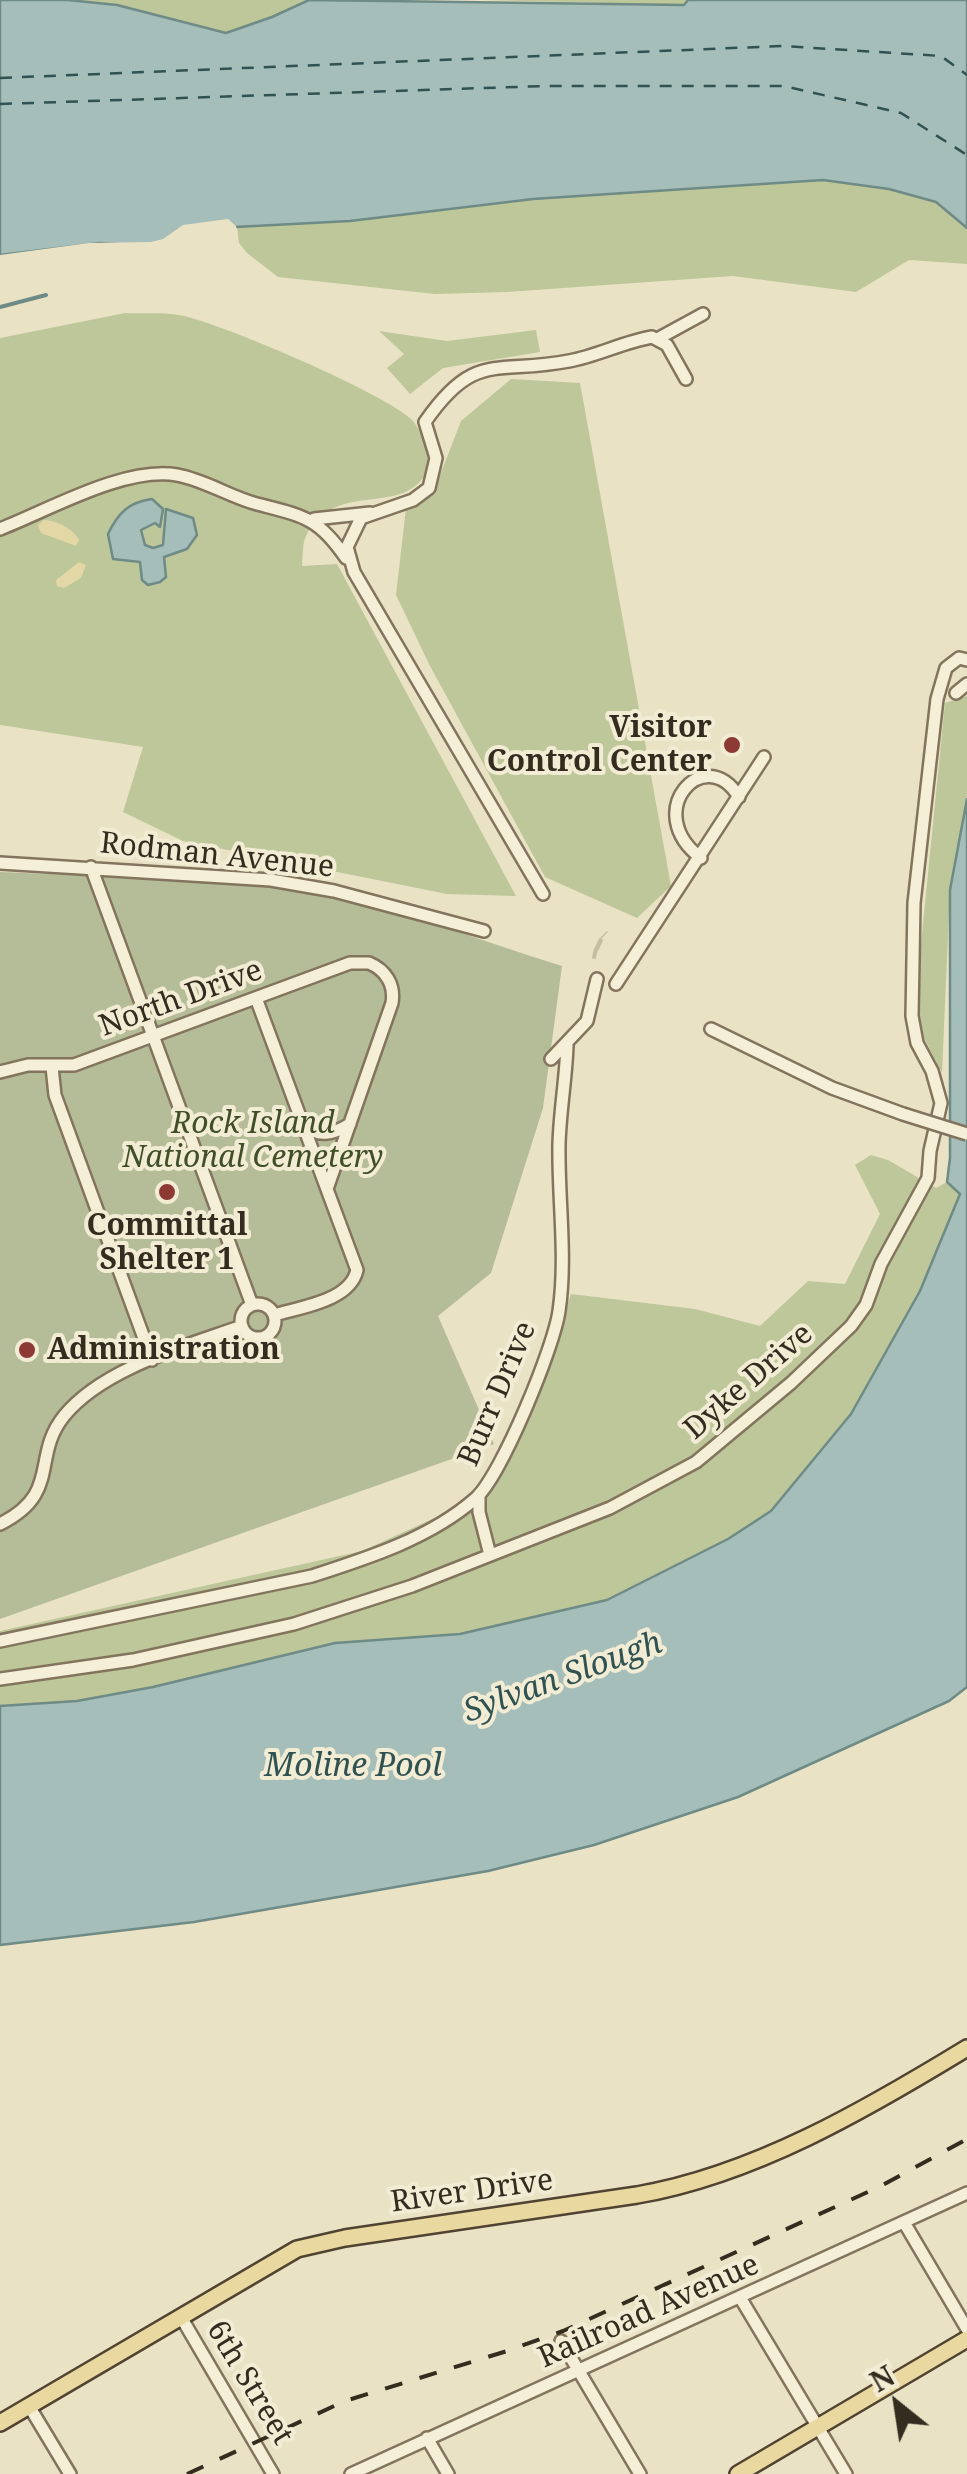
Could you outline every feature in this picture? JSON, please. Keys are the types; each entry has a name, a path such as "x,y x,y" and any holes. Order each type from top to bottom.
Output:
{"main road":[{"name":"River Drive","path":"0,2423 276,2260 322,2242 637,2196 708,2178 838,2123 967,2048"},
{"path":"738,2474 967,2339"}],"street":[{"path":"310,519 370,513 413,500 429,488 436,458 425,422 452,388 480,370 566,362 646,337 659,338 703,314"},
{"path":"659,338 686,379"},
{"path":"0,529 116,483 166,474 190,478 245,500 310,519 329,534 350,564 543,894"},
{"path":"350,564 346,554 350,539 361,518 370,513"},
{"name":"Dyke Drive","path":"0,1680 133,1660 294,1624 412,1586 610,1508 696,1462 791,1383 851,1326 866,1305 882,1264 928,1178 941,1103 932,1070 917,1042 912,1016 914,904 937,699 946,668 959,658 967,660"},
{"path":"956,693 967,684"},
{"path":"616,984 764,757"},
{"path":"701,858 686,842 676,821 674,811 680,792 694,781 711,776 719,778 739,797"},
{"name":"Rodman Avenue","path":"0,863 222,875 307,886 484,931"},
{"path":"91,867 252,1305"},
{"name":"North Drive","path":"0,1072 28,1065 74,1065 350,963 362,962 377,966 392,987 392,1003 350,1124"},
{"name":"Burr Drive","path":"551,1059 588,1021 597,978"},
{"path":"256,998 357,1270 347,1289 274,1315"},
{"path":"710,1029 832,1088 967,1134"},
{"name":"Burr Drive","path":"0,1642 312,1576 358,1562 413,1538 479,1496 516,1426 560,1310 559,1141 567,1045"},
{"path":"52,1067 56,1095 152,1360"},
{"path":"303,1122 312,1132 326,1134 350,1124"},
{"path":"328,1186 350,1124"},
{"path":"252,1305 263,1305 274,1315 272,1331 264,1338 253,1338 242,1326 242,1316 252,1305"},
{"path":"0,1524 20,1512 42,1484 48,1448 65,1415 96,1388 152,1360 242,1326"},
{"path":"479,1496 490,1555"},
{"name":"Railroad Avenue","path":"351,2474 967,2193"},
{"path":"905,2224 967,2329"},
{"path":"741,2299 846,2474"},
{"name":"6th Street","path":"181,2317 274,2474"},
{"path":"561,2341 640,2474"},
{"path":"29,2406 70,2474"},
{"path":"427,2438 448,2474"}],"green space":[{"path":"68,0 309,0 226,33 117,5"},
{"path":"483,0 688,0 684,5"},
{"path":"823,180 889,189 936,202 967,228 967,264 909,260 856,292 733,276 435,294 278,277 247,253 239,243 237,227 351,221 533,199"},
{"path":"125,313 178,315 227,330 373,395 413,421 428,457 423,478 397,495 348,503 318,519 306,536 302,566 337,564 516,896 447,894 183,841 123,812 143,747 0,725 0,338"},
{"path":"536,330 540,352 443,368 410,394 387,368 404,354 379,331 447,341"},
{"path":"511,379 580,383 671,886 637,918 545,877 430,666 396,595 406,508 432,496 461,421"},
{"path":"967,696 967,794 950,890 942,1073 924,1038 916,994 945,703"},
{"name":"Rock Island National Cemetery","path":"0,872 201,881 320,895 412,917 562,966 543,1108 491,1273 438,1316 494,1444 0,1619"},
{"path":"871,1155 888,1160 936,1188 947,1182 960,1193 920,1291 851,1414 771,1511 728,1539 607,1600 460,1634 335,1643 153,1687 77,1701 0,1706 0,1631 362,1551 485,1495 550,1357 571,1294 695,1309 760,1326 808,1281 845,1284 880,1214 855,1165"}],"sand":[{"path":"44,520 73,532 79,540 76,546 41,533 38,525"},
{"path":"79,562 86,565 81,578 64,588 57,586 56,580"}],"water":[{"path":"0,0 117,5 226,33 309,0 684,5 688,0 967,0 967,228 936,202 889,189 823,180 533,199 350,221 178,230 168,242 145,246 100,243 0,255"},
{"path":"152,499 163,509 160,527 155,523 141,530 145,545 163,545 166,509 193,518 197,535 187,549 164,557 166,577 148,585 142,580 140,562 113,559 108,534 125,510"},
{"name":"Moline Pool","path":"967,799 967,1687 949,1701 738,1797 594,1845 488,1871 194,1922 0,1945 0,1706 77,1701 153,1687 335,1643 460,1634 607,1600 728,1539 771,1511 851,1414 920,1291 960,1194 947,1182 950,890"}],"pier":[{"path":"228,219 237,232 180,235 168,247 145,251 100,248 0,260 0,255 89,243 151,242 183,225"}],"waterway":[{"path":"0,307 46,295"}],"ferry route":[{"path":"0,78 783,46 941,56 967,75"},
{"path":"0,104 545,86 784,86 901,113 967,155"}],"tunnel":[{"path":"597,943 601,945"},
{"path":"593,953 597,954"}],"railway":[{"path":"187,2474 345,2401 563,2331 881,2186 967,2139"}],"place":[{"name":"Visitor Control Center","path":"732,745"},
{"name":"Committal Shelter 1","path":"167,1192"},
{"name":"Administration","path":"27,1350"}],"water label":[{"name":"Sylvan Slough","path":"563,1678"}]}
